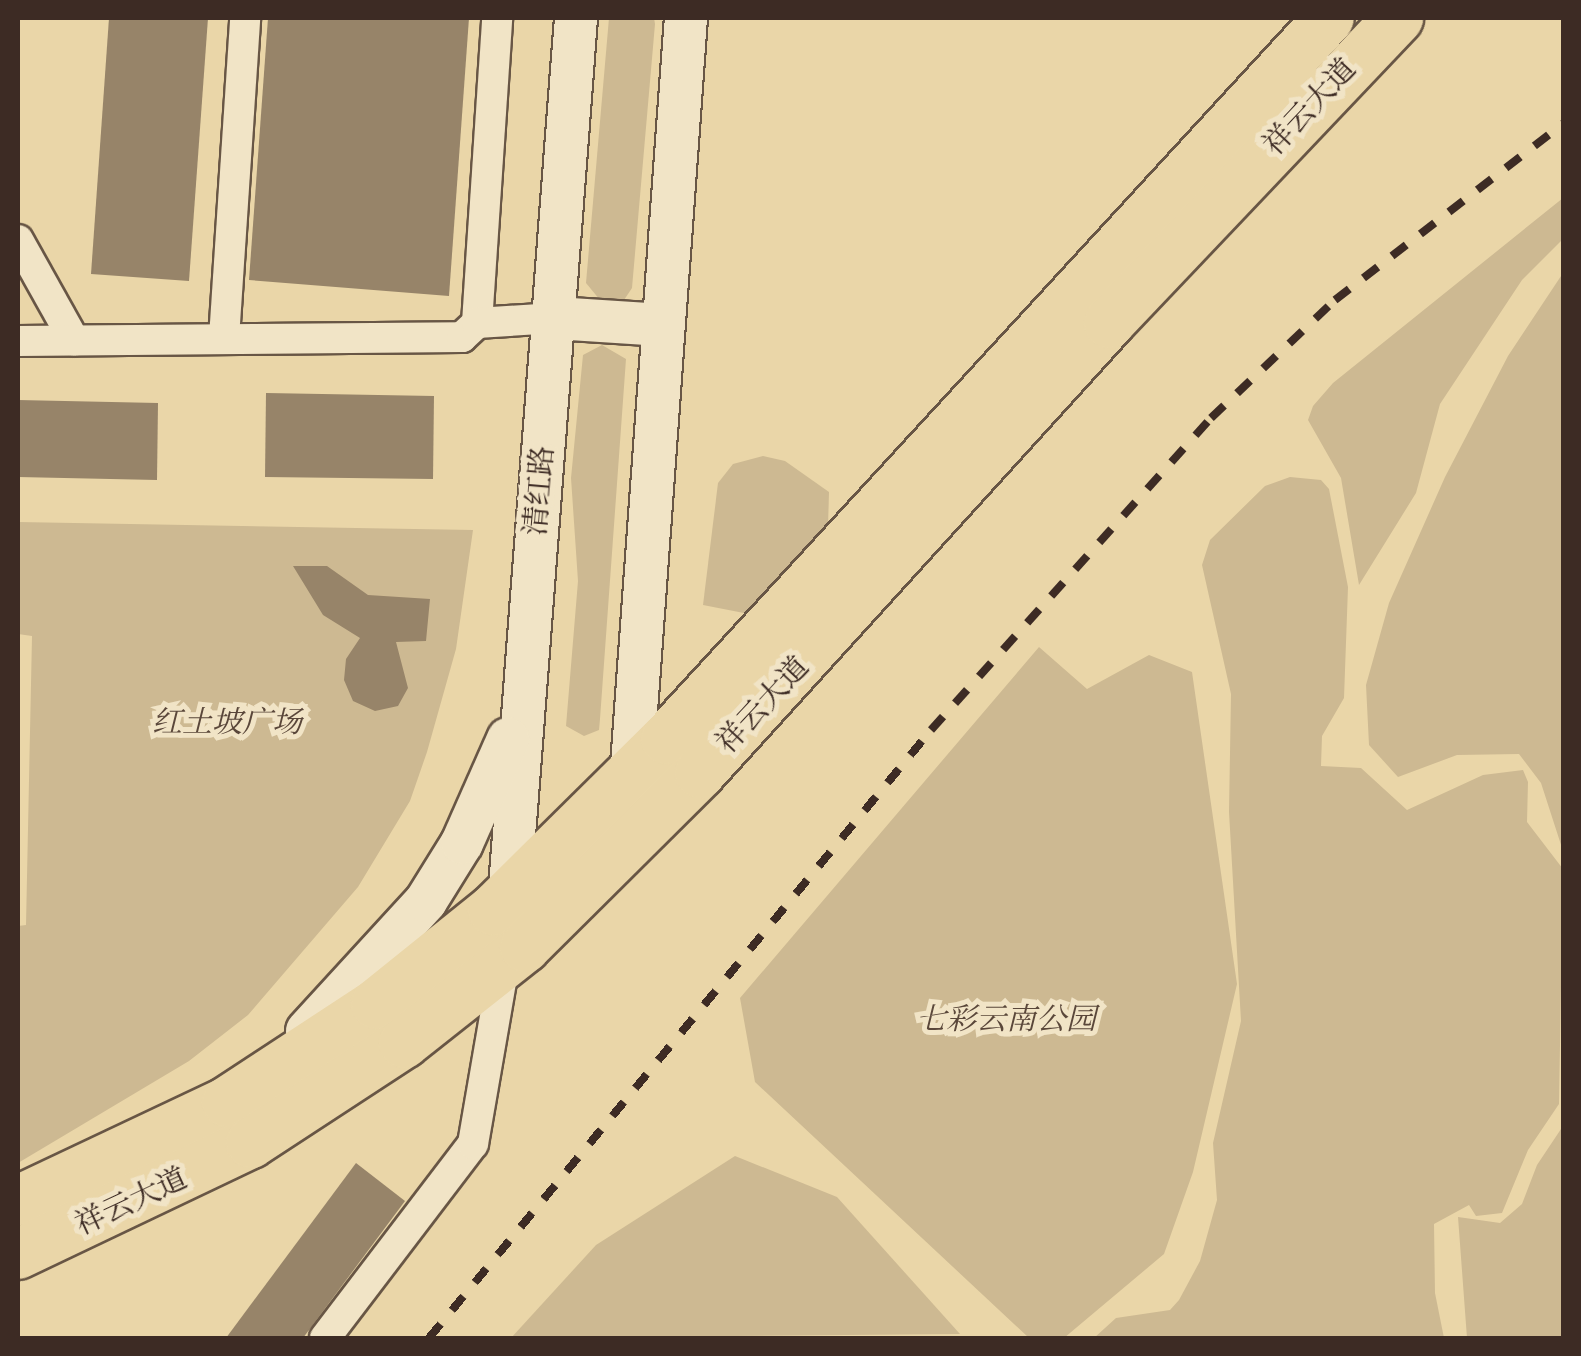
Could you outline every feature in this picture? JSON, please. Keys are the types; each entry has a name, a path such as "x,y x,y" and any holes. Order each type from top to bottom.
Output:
{"highway":[{"name":"祥云大道","path":"18,1201 227,1102 376,1004 510,894 632,774 1329,18"},
{"name":"祥云大道","path":"18,1254 251,1144 404,1043 504,964 626,849 1398,18"}],"main road":[{"name":"清红路","path":"504,964 576,18"},
{"path":"626,849 686,18"},
{"path":"555,318 663,326"},
{"path":"227,1102 345,996 426,901 487,792 527,671"}],"street":[{"path":"224,338 245,18"},
{"path":"477,324 497,18"},
{"path":"18,240 74,340"},
{"path":"18,341 462,337 477,324 555,318"},
{"path":"325,1338 473,1144 504,964"}],"green space":[{"path":"609,18 654,18 655,24 632,288 624,300 600,300 586,283"},
{"path":"1563,198 1563,239 1522,280 1440,404 1416,493 1359,585 1341,478 1308,420 1313,406 1333,383"},
{"path":"1563,273 1563,851 1541,783 1519,754 1457,755 1398,777 1369,745 1366,685 1389,603 1445,477 1508,356"},
{"path":"602,345 626,359 599,730 584,736 566,726 578,581 571,478 583,355"},
{"path":"763,456 785,461 829,492 828,527 749,614 703,605 718,483 733,464"},
{"path":"1290,477 1321,480 1329,489 1348,587 1344,698 1322,736 1321,766 1361,768 1407,810 1483,775 1523,770 1528,782 1527,822 1563,869 1559,1104 1528,1150 1502,1213 1476,1216 1469,1205 1434,1224 1435,1293 1444,1338 1094,1338 1116,1318 1170,1310 1179,1300 1200,1261 1217,1200 1213,1143 1241,1021 1229,812 1231,694 1202,565 1210,540 1265,486"},
{"name":"红土坡广场","path":"18,522 473,530 456,649 427,752 410,801 358,887 248,1015 189,1061 18,1163 18,926 26,925 32,636 18,634"},
{"name":"七彩云南公园","path":"1039,647 1087,689 1149,655 1192,672 1237,984 1193,1172 1164,1254 1064,1338 1029,1338 755,1082 740,998"},
{"path":"1563,1126 1563,1338 1467,1338 1458,1217 1500,1223 1522,1204 1537,1165"},
{"path":"735,1156 837,1197 960,1334 511,1338 596,1245"}],"building":[{"path":"109,18 208,18 189,281 91,274"},
{"path":"268,18 469,18 449,296 249,280"},
{"path":"266,393 434,396 433,479 265,477"},
{"path":"18,400 158,403 157,480 18,477"},
{"path":"293,566 327,566 368,595 430,599 426,641 396,642 408,688 398,706 375,711 353,701 344,680 346,659 360,638 323,615"},
{"path":"356,1163 405,1201 303,1338 226,1338"}],"railway":[{"path":"429,1338 931,730 1211,418 1335,300 1564,123"}]}
